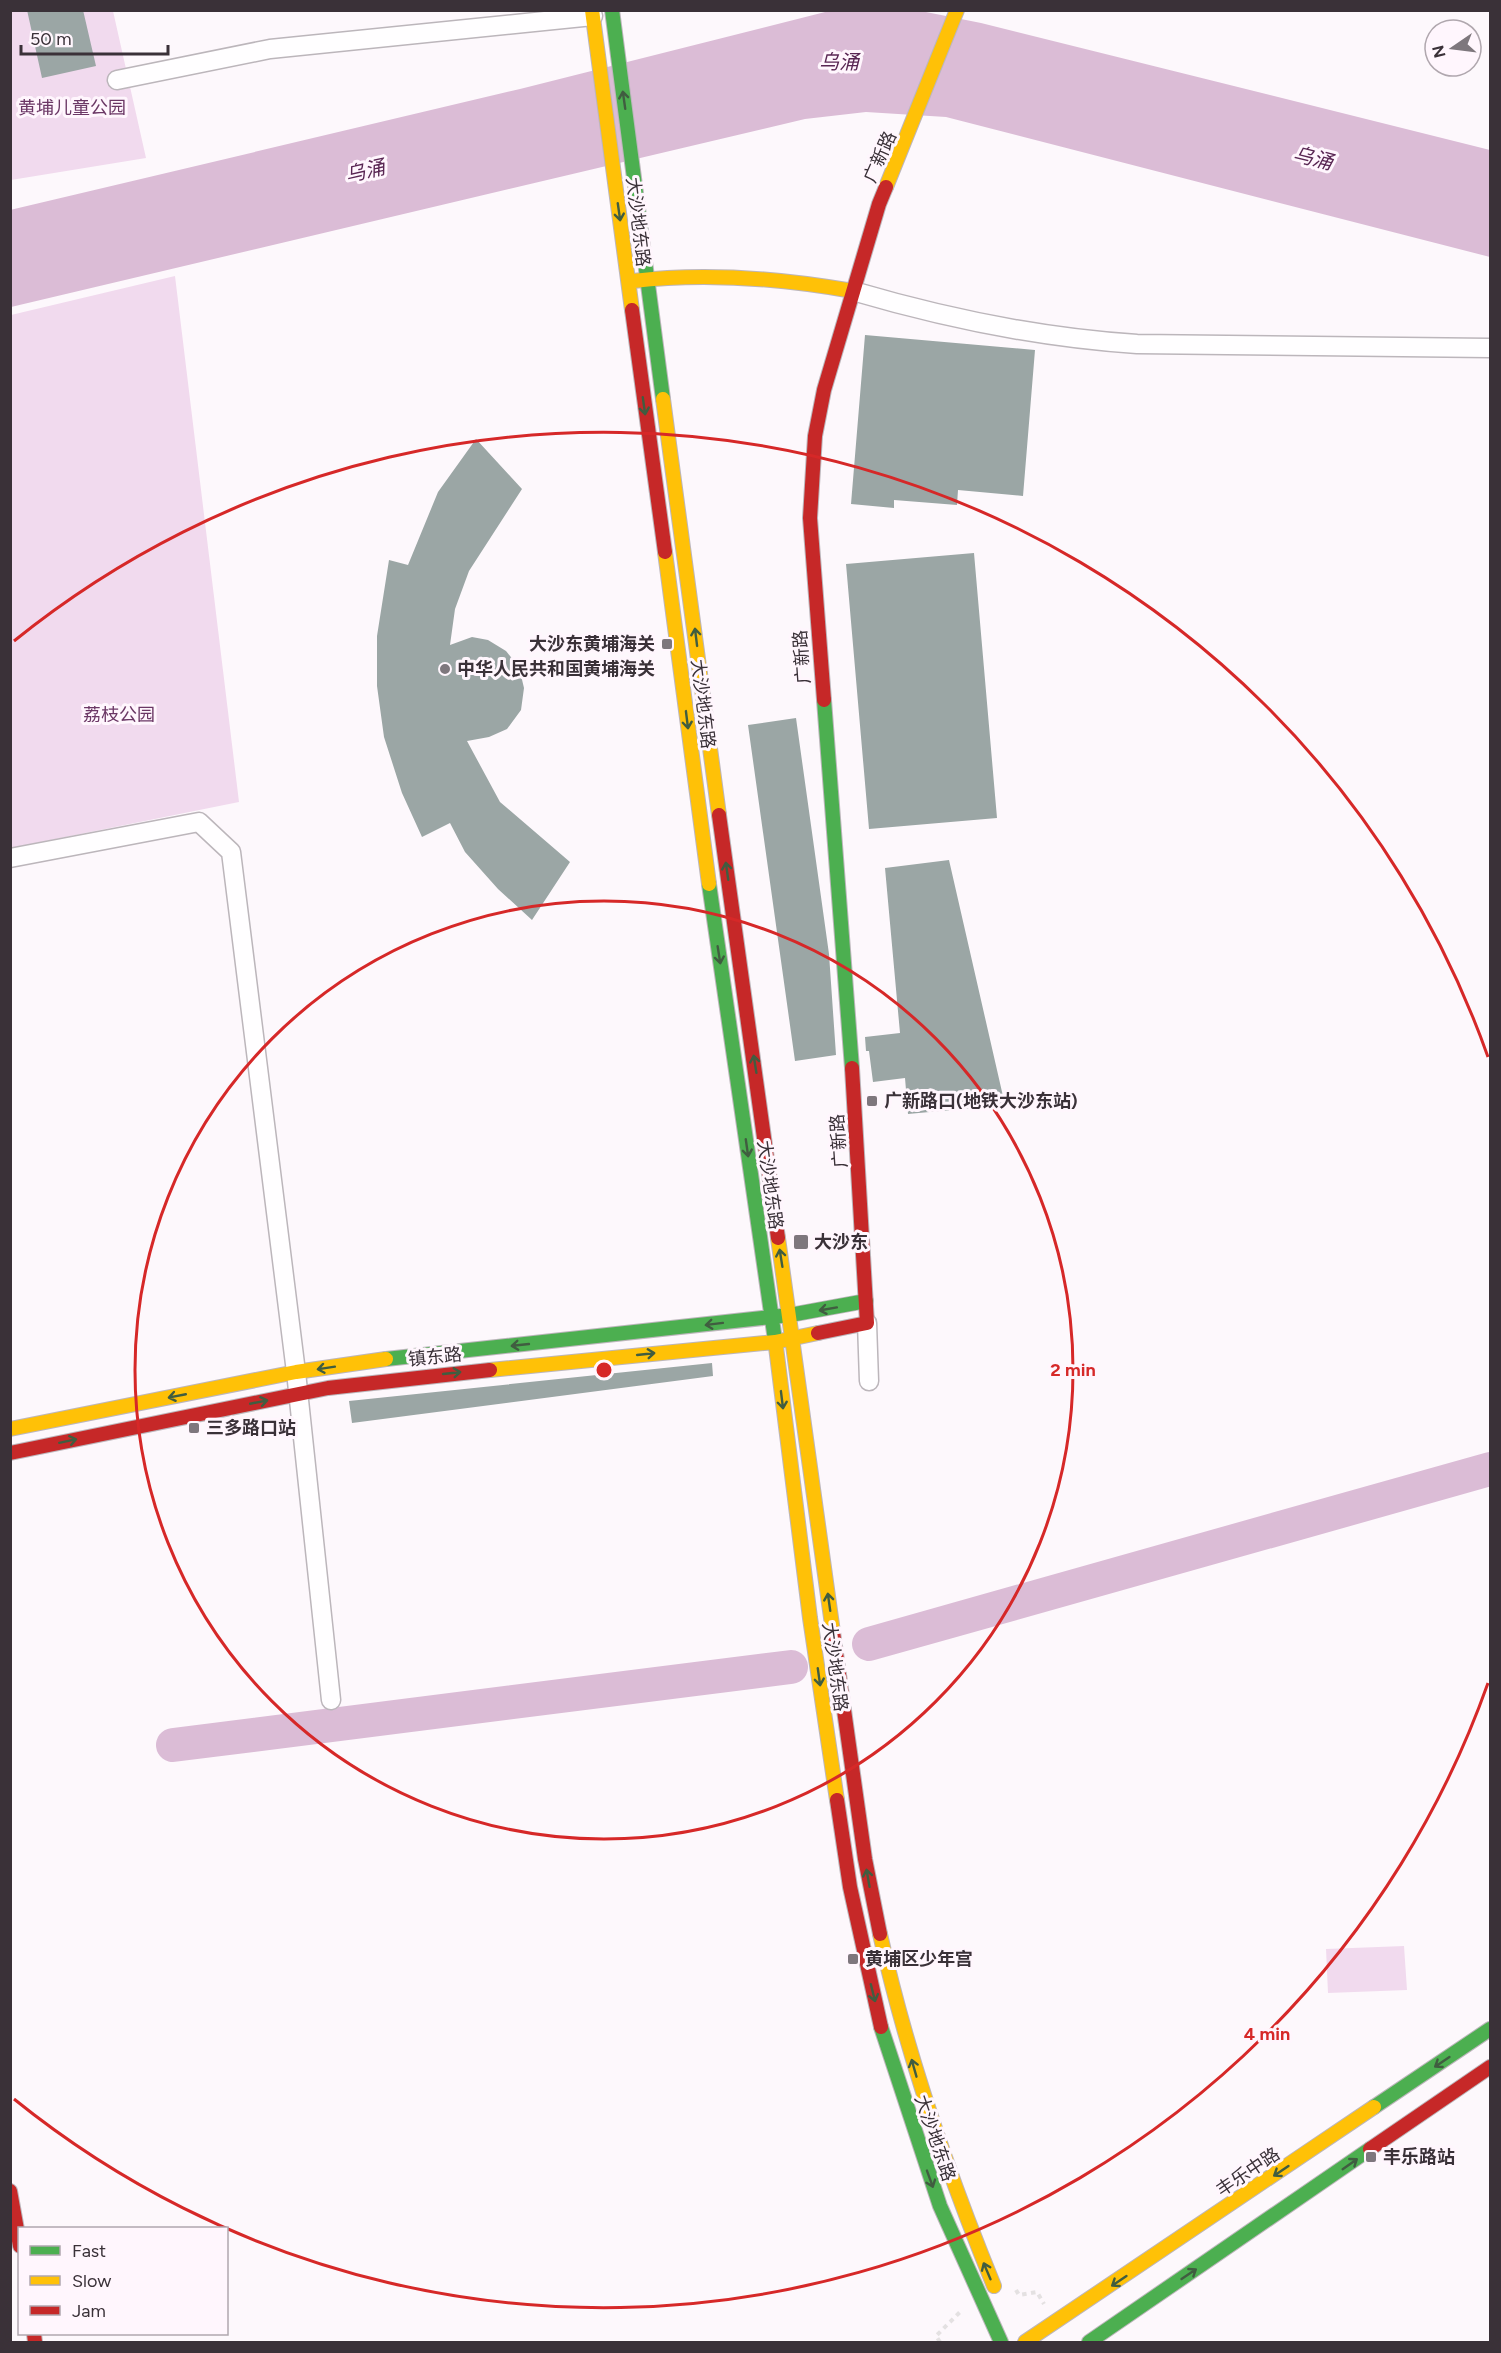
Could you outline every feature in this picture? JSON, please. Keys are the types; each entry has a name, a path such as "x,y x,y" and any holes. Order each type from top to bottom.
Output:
{"main road":[{"name":"大沙地东路","path":"612,10 713,774 794,1340 844,1718 875,1916 897,2009 931,2124 954,2190 998,2295"},
{"name":"广新路","path":"867,1323 858,1141 810,518 814,436 824,390 879,204 905,146 957,10"},
{"name":"大沙地东路","path":"592,13 708,884 772,1317 810,1618 861,1945 881,2027 918,2145 940,2206 1001,2343"},
{"path":"628,282 649,279 796,280 853,291"},
{"name":"镇东路","path":"10,1429 296,1372 379,1360 790,1316 866,1301"},
{"name":"镇东路","path":"10,1453 298,1394 398,1379 794,1340 867,1323"},
{"name":"丰乐中路","path":"1021,2339 1491,2029"},
{"path":"1089,2343 1491,2067"},
{"path":"10,2191 18,2235"}],"street":[{"path":"117,80 270,49 592,13"},
{"path":"853,291 906,306 1085,341 1137,344 1491,348"},
{"path":"10,858 200,822 231,852 296,1372 331,1700"},
{"path":"867,1323 869,1381"}],"path":[{"path":"1013,2285 1019,2295 1037,2292"},
{"path":"936,2336 940,2343"}],"green space":[{"name":"黄埔儿童公园","path":"11,11 113,11 146,158 11,180"},
{"name":"荔枝公园","path":"175,276 239,802 11,848 11,315"},
{"path":"1404,1946 1407,1990 1328,1993 1326,1949"}],"water":[{"name":"乌涌","path":"833,10 926,12 981,23 1490,150 1490,257 946,117 866,112 805,119 11,307 10,210 520,89"}],"building":[{"path":"27,10 83,10 96,66 42,78"},
{"path":"865,335 1035,350 1023,496 958,490 957,505 894,500 894,508 851,504"},
{"path":"476,439 522,489 469,571 455,609 450,645 472,637 488,640 506,651 519,667 524,688 521,710 507,729 489,737 467,741 500,802 570,862 532,920 498,889 465,852 450,823 422,837 402,793 384,737 377,686 377,636 389,560 408,565 438,492"},
{"path":"974,553 997,818 869,829 846,564"},
{"path":"796,718 829,954 836,1055 795,1061 748,725"},
{"path":"949,860 1005,1105 908,1114 905,1078 873,1082 869,1051 866,1051 865,1037 900,1033 885,868"},
{"path":"712,1363 713,1376 352,1423 349,1401"}],"waterway":[{"path":"869,1644 1490,1469"},
{"path":"173,1745 791,1667"}],"traffic: fast":[{"path":"612,10 663,399"},
{"path":"824,700 852,1068"},
{"path":"709,884 776,1347"},
{"path":"386,1359 790,1315 866,1301"},
{"path":"881,2027 940,2206 1001,2342"},
{"path":"1374,2107 1490,2029"},
{"path":"1089,2342 1370,2149"}],"traffic: slow":[{"path":"592,10 632,310"},
{"path":"886,187 957,10"},
{"path":"633,281 688,277 743,278 853,291"},
{"path":"663,399 719,815"},
{"path":"665,552 709,884"},
{"path":"778,1238 833,1632"},
{"path":"490,1370 775,1342 818,1333"},
{"path":"776,1347 810,1618 837,1800"},
{"path":"10,1429 296,1372 386,1359"},
{"path":"880,1934 903,2024 930,2112 960,2200 994,2286"},
{"path":"1025,2342 1374,2107"}],"traffic: jam":[{"path":"824,700 810,518 815,436 824,390 886,187"},
{"path":"632,310 665,552"},
{"path":"719,815 778,1238"},
{"path":"818,1333 867,1323 852,1068"},
{"path":"10,1453 328,1388 490,1370"},
{"path":"833,1632 865,1859 880,1934"},
{"path":"837,1800 850,1887 881,2027"},
{"path":"1370,2149 1490,2067"},
{"path":"10,2191 18,2235"},
{"path":"34,2335 35,2342"}],"place":[{"name":"大沙东黄埔海关","path":"667,644"},
{"name":"中华人民共和国黄埔海关","path":"445,669"},
{"name":"广新路口(地铁大沙东站)","path":"872,1101"},
{"name":"大沙东","path":"801,1242"},
{"name":"三多路口站","path":"194,1428"},
{"name":"黄埔区少年宫","path":"853,1959"},
{"name":"丰乐路站","path":"1371,2157"}]}
